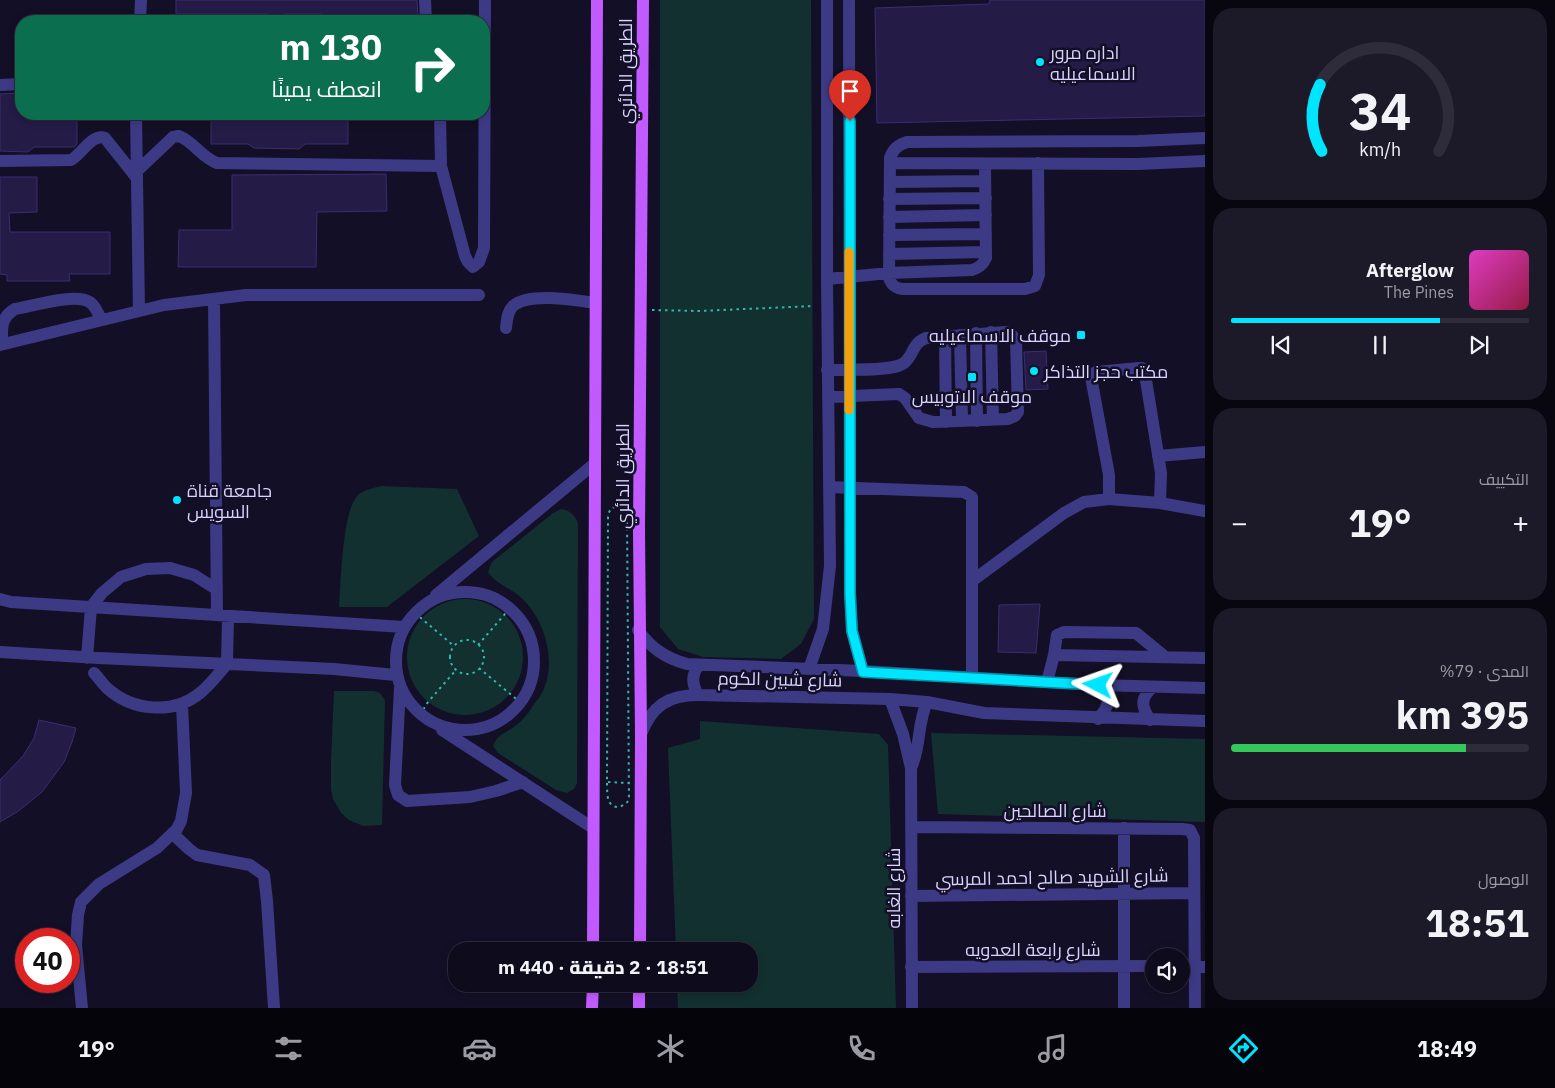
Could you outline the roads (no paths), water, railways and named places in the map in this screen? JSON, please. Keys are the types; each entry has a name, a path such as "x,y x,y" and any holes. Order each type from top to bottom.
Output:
{"main road":[{"name":"الطريق الدائري","path":"593,942 596,0"},
{"name":"الطريق الدائري","path":"640,942 635,783 641,734 638,630 642,0"},
{"path":"592,992 592,1008"},
{"path":"639,992 639,1008"}],"street":[{"path":"140,15 141,0"},
{"path":"425,0 426,15"},
{"path":"486,0 486,15"},
{"path":"809,669 823,629 830,566 827,305 827,0"},
{"path":"849,0 851,616 852,631 863,672"},
{"path":"0,85 15,84"},
{"path":"136,120 139,310"},
{"path":"440,120 441,166 465,256 473,267 479,262 484,248 485,120"},
{"path":"0,161 71,160 77,157 95,138 101,136 105,138 136,174"},
{"path":"136,174 173,137 179,136 190,142 209,161 217,163 441,166"},
{"path":"1038,163 1039,275 1035,286 1025,289 899,289 890,283 890,163 892,152 896,147 907,142 1138,141 1205,138"},
{"path":"1138,141 1138,164"},
{"path":"890,163 1138,164 1205,161"},
{"path":"827,280 889,273 978,269 986,258 985,164"},
{"path":"890,182 986,180"},
{"path":"889,199 986,198"},
{"path":"889,217 986,215"},
{"path":"889,236 986,234"},
{"path":"889,254 986,252"},
{"path":"101,320 93,304 84,299 71,298 15,309 3,318 1,344 101,320 139,310 246,295 479,295"},
{"path":"94,672 107,688 122,699 141,706 160,708 182,704 200,693 227,664 222,616 216,589 214,299"},
{"path":"506,328 507,317 512,307 521,301 554,299 595,303"},
{"path":"991,332 993,420"},
{"path":"828,370 890,368 899,366 906,361 916,344 926,338 1006,332 1010,333 1016,340 1018,412 1012,418 933,422 919,418 905,398 899,394 828,397"},
{"path":"976,333 977,421"},
{"path":"960,335 962,422"},
{"path":"945,336 946,422"},
{"path":"1109,499 1109,475 1091,378 1093,374 1138,368 1144,371 1162,480 1160,503"},
{"path":"1158,456 1205,452"},
{"path":"593,828 425,718 408,703 396,675 397,644 404,627 415,613 594,464"},
{"path":"829,487 964,492 970,495 972,500 972,677"},
{"path":"972,581 1073,507 1095,500 1109,499 1160,503 1205,511"},
{"path":"87,658 91,607 102,593 122,577 146,569 170,568 194,575 216,589"},
{"path":"425,718 448,730 468,731 488,727 506,718 521,703 530,686 534,666 533,647 526,628 514,612 500,601 483,594 465,591 447,594 430,601"},
{"path":"0,599 11,602 404,627"},
{"name":"شارع شبين الكوم","path":"638,630 664,656 675,661 699,665 972,677 1098,685 1205,688"},
{"path":"1047,682 1057,635 1064,632 1136,634 1164,656"},
{"path":"0,652 87,658 334,669 396,675"},
{"path":"1054,655 1205,658"},
{"path":"698,695 693,679 699,665"},
{"path":"1098,685 1106,691 1109,700 1105,710 1098,718"},
{"path":"1150,720 1145,712 1143,702 1146,693 1153,687"},
{"path":"400,688 395,785 398,794 407,801 470,797 523,782"},
{"name":"شارع شبين الكوم","path":"641,734 646,720 656,708 668,700 683,695 890,699 928,702 984,713 1205,721"},
{"name":"شارع الغابه","path":"890,699 903,734 911,768 912,1008"},
{"name":"شارع الغابه","path":"911,768 917,749 921,720 928,702"},
{"path":"82,1008 76,945 81,902 99,884 151,852 173,834 181,821 186,793 182,704"},
{"name":"شارع الصالحين","path":"911,827 1186,829 1192,833 1194,838 1194,892"},
{"path":"1124,828 1124,1008"},
{"path":"173,834 197,855 250,865 264,875 274,1008"},
{"path":"1194,892 1200,967 1195,1008"},
{"name":"شارع الشهيد صالح احمد المرسي","path":"911,896 1194,892"},
{"name":"شارع رابعة العدويه","path":"911,967 1145,966"}],"place":[{"name":"اداره مرور الاسماعيليه","path":"1040,62"},
{"name":"موقف الاسماعيليه","path":"1081,335"},
{"name":"مكتب حجز التذاكر","path":"1034,371"},
{"name":"موقف الاتوبيس","path":"972,377"},
{"name":"جامعة قناة السويس","path":"177,500"}]}
